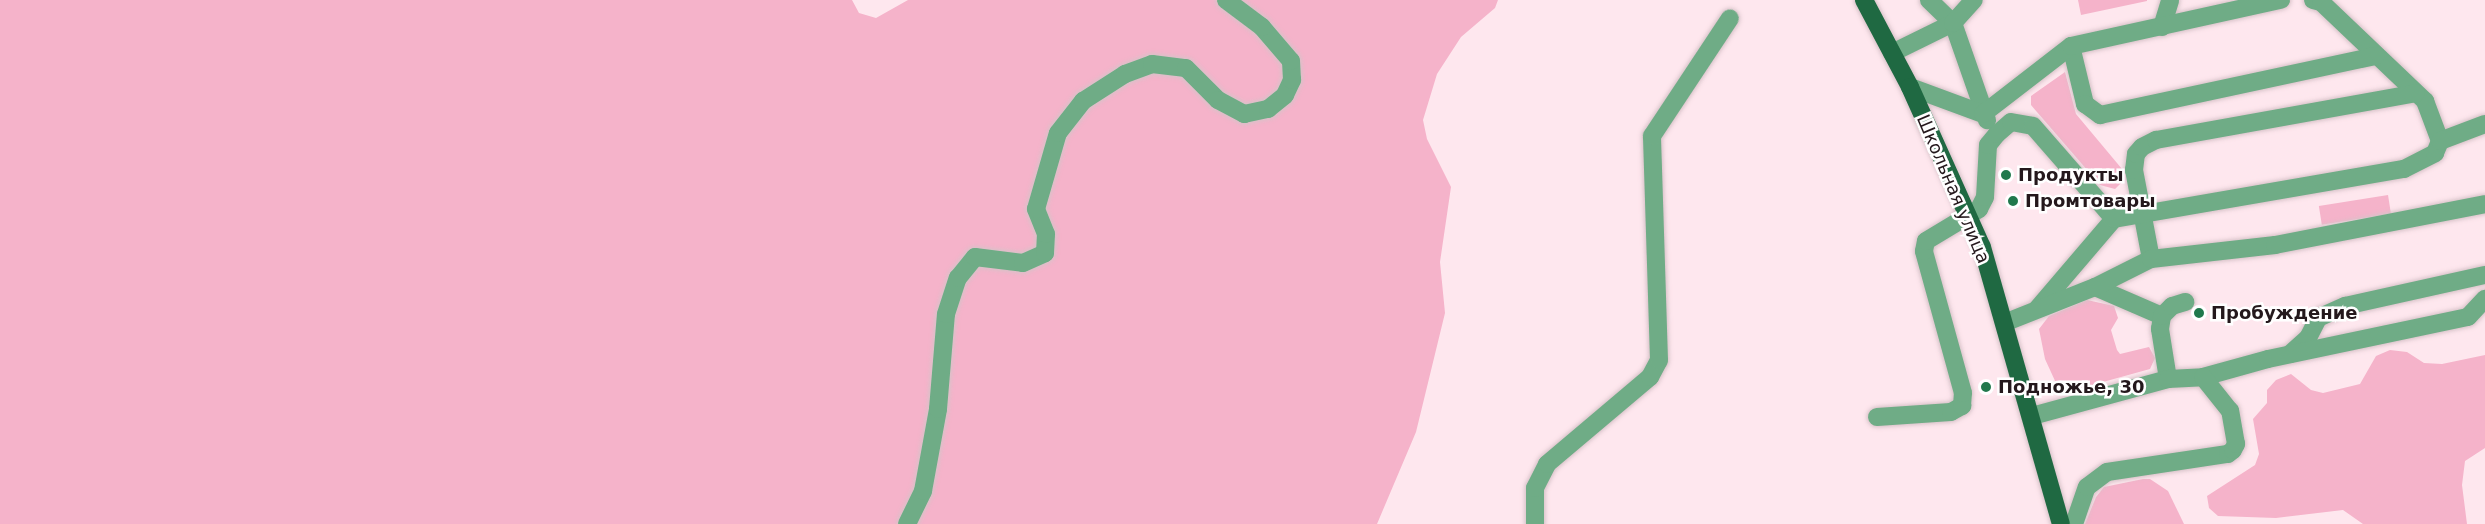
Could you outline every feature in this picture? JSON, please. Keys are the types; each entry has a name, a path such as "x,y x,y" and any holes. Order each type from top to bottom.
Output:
{"main road":[{"name":"Школьная улица","path":"1864,0 1910,87 1970,217 2032,416 2061,524"}],"lane":[{"path":"907,524 923,491 938,409 946,314 958,278 975,257 1023,263 1045,253 1046,234 1036,209 1058,132 1083,101 1125,74 1152,63 1186,68 1218,100 1244,114 1268,109 1285,94 1292,80 1291,61 1262,27 1226,0"},
{"path":"1929,0 1953,23 1983,114 1996,134"},
{"path":"1892,53 1953,23 1974,0"},
{"path":"2162,27 2170,0"},
{"path":"1983,114 2072,46 2281,0"},
{"path":"2037,309 2114,219 2404,169 2423,163 2435,153 2440,141 2433,114 2416,93 2321,2 2313,0"},
{"path":"1535,524 1535,488 1547,464 1650,376 1659,360 1652,136 1730,18"},
{"path":"2072,46 2085,104 2100,115 2376,56"},
{"path":"1910,87 1983,114"},
{"path":"2151,259 2134,170 2136,154 2156,140 2416,93"},
{"path":"1877,417 1951,411 1962,406 1963,393 1924,251 1926,241 1970,217 1984,197 1988,145 1996,134 2011,122 2033,126 2114,219"},
{"path":"2440,141 2485,124"},
{"path":"2004,323 2095,286 2151,259 2275,245 2485,204"},
{"path":"2290,354 2308,338 2318,318 2345,306 2485,276"},
{"path":"2095,286 2162,316"},
{"path":"2032,416 2168,379 2203,377 2290,354 2468,317 2485,299"},
{"path":"2168,379 2160,329 2162,316 2172,306 2185,302"},
{"path":"2074,524 2087,487 2107,472 2228,454 2233,450 2236,444 2230,411 2203,377"}],"shaded area":[{"path":"0,0 852,0 859,13 876,18 908,0 1498,0 1495,8 1461,37 1437,74 1423,120 1427,139 1451,187 1440,262 1445,313 1416,432 1377,524 0,524"},
{"path":"2078,0 2147,0 2147,1 2081,15"},
{"path":"2065,72 2076,114 2122,169 2124,180 2115,189 2100,185 2031,105 2031,96"},
{"path":"2388,195 2391,214 2322,225 2319,206"},
{"path":"2087,300 2114,306 2118,318 2111,330 2117,350 2120,354 2149,347 2155,358 2150,369 2074,390 2056,383 2045,359 2039,329 2049,316"},
{"path":"2390,350 2407,352 2424,363 2442,364 2485,355 2485,448 2465,461 2462,485 2467,524 2363,524 2343,510 2276,518 2218,516 2209,508 2207,496 2255,465 2259,454 2253,419 2267,403 2267,390 2276,380 2291,374 2311,390 2323,393 2360,384 2376,356"},
{"path":"2150,479 2168,491 2184,524 2085,524 2096,497 2104,487"}],"place":[{"name":"Продукты","path":"2006,175"},
{"name":"Промтовары","path":"2013,201"},
{"name":"Пробуждение","path":"2199,313"},
{"name":"Подножье, 30","path":"1986,387"}]}
